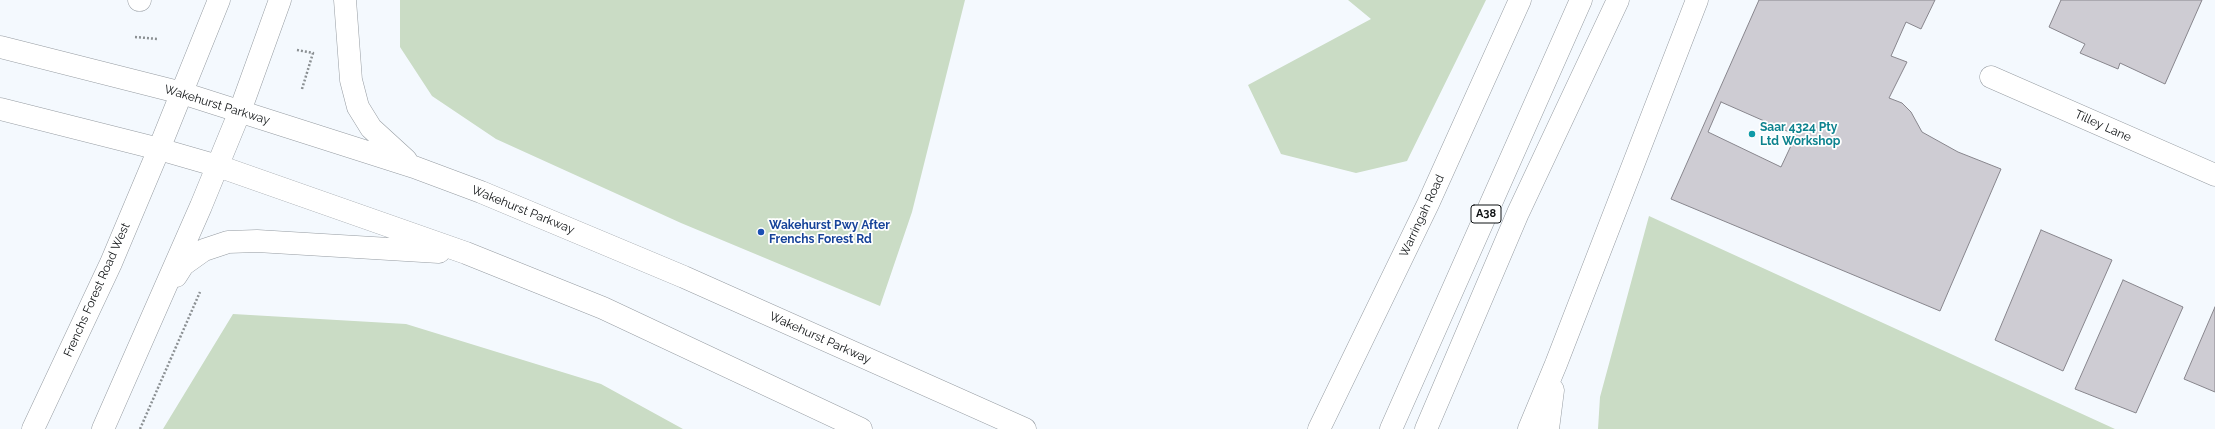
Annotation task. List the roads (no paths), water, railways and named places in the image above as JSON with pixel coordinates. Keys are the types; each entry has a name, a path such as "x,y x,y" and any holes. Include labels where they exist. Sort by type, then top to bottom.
{"main road":[{"name":"Frenchs Forest Road West","path":"33,429 111,263 219,0"},
{"path":"103,429 218,166 240,111 280,0"},
{"path":"345,0 351,80 358,107 376,133 414,167"},
{"name":"Warringah Road","path":"1319,429 1428,204 1520,0"},
{"name":"A38","path":"1391,429 1581,0"},
{"name":"A38","path":"1426,429 1518,213 1618,0"},
{"path":"1529,429 1556,364 1697,0"},
{"name":"Wakehurst Parkway","path":"0,47 182,93 414,167 481,192 670,271 1025,429"},
{"name":"Tilley Lane","path":"1992,77 2215,175"},
{"path":"0,109 159,149 218,166 466,253 603,308 861,429"},
{"path":"160,299 183,265 204,250 228,242 258,241 466,253"},
{"path":"1548,429 1556,364"}],"place":[{"name":"Saar 4324 Pty Ltd Workshop","path":"1752,134"},
{"name":"Wakehurst Pwy After Frenchs Forest Rd","path":"761,232"}]}
